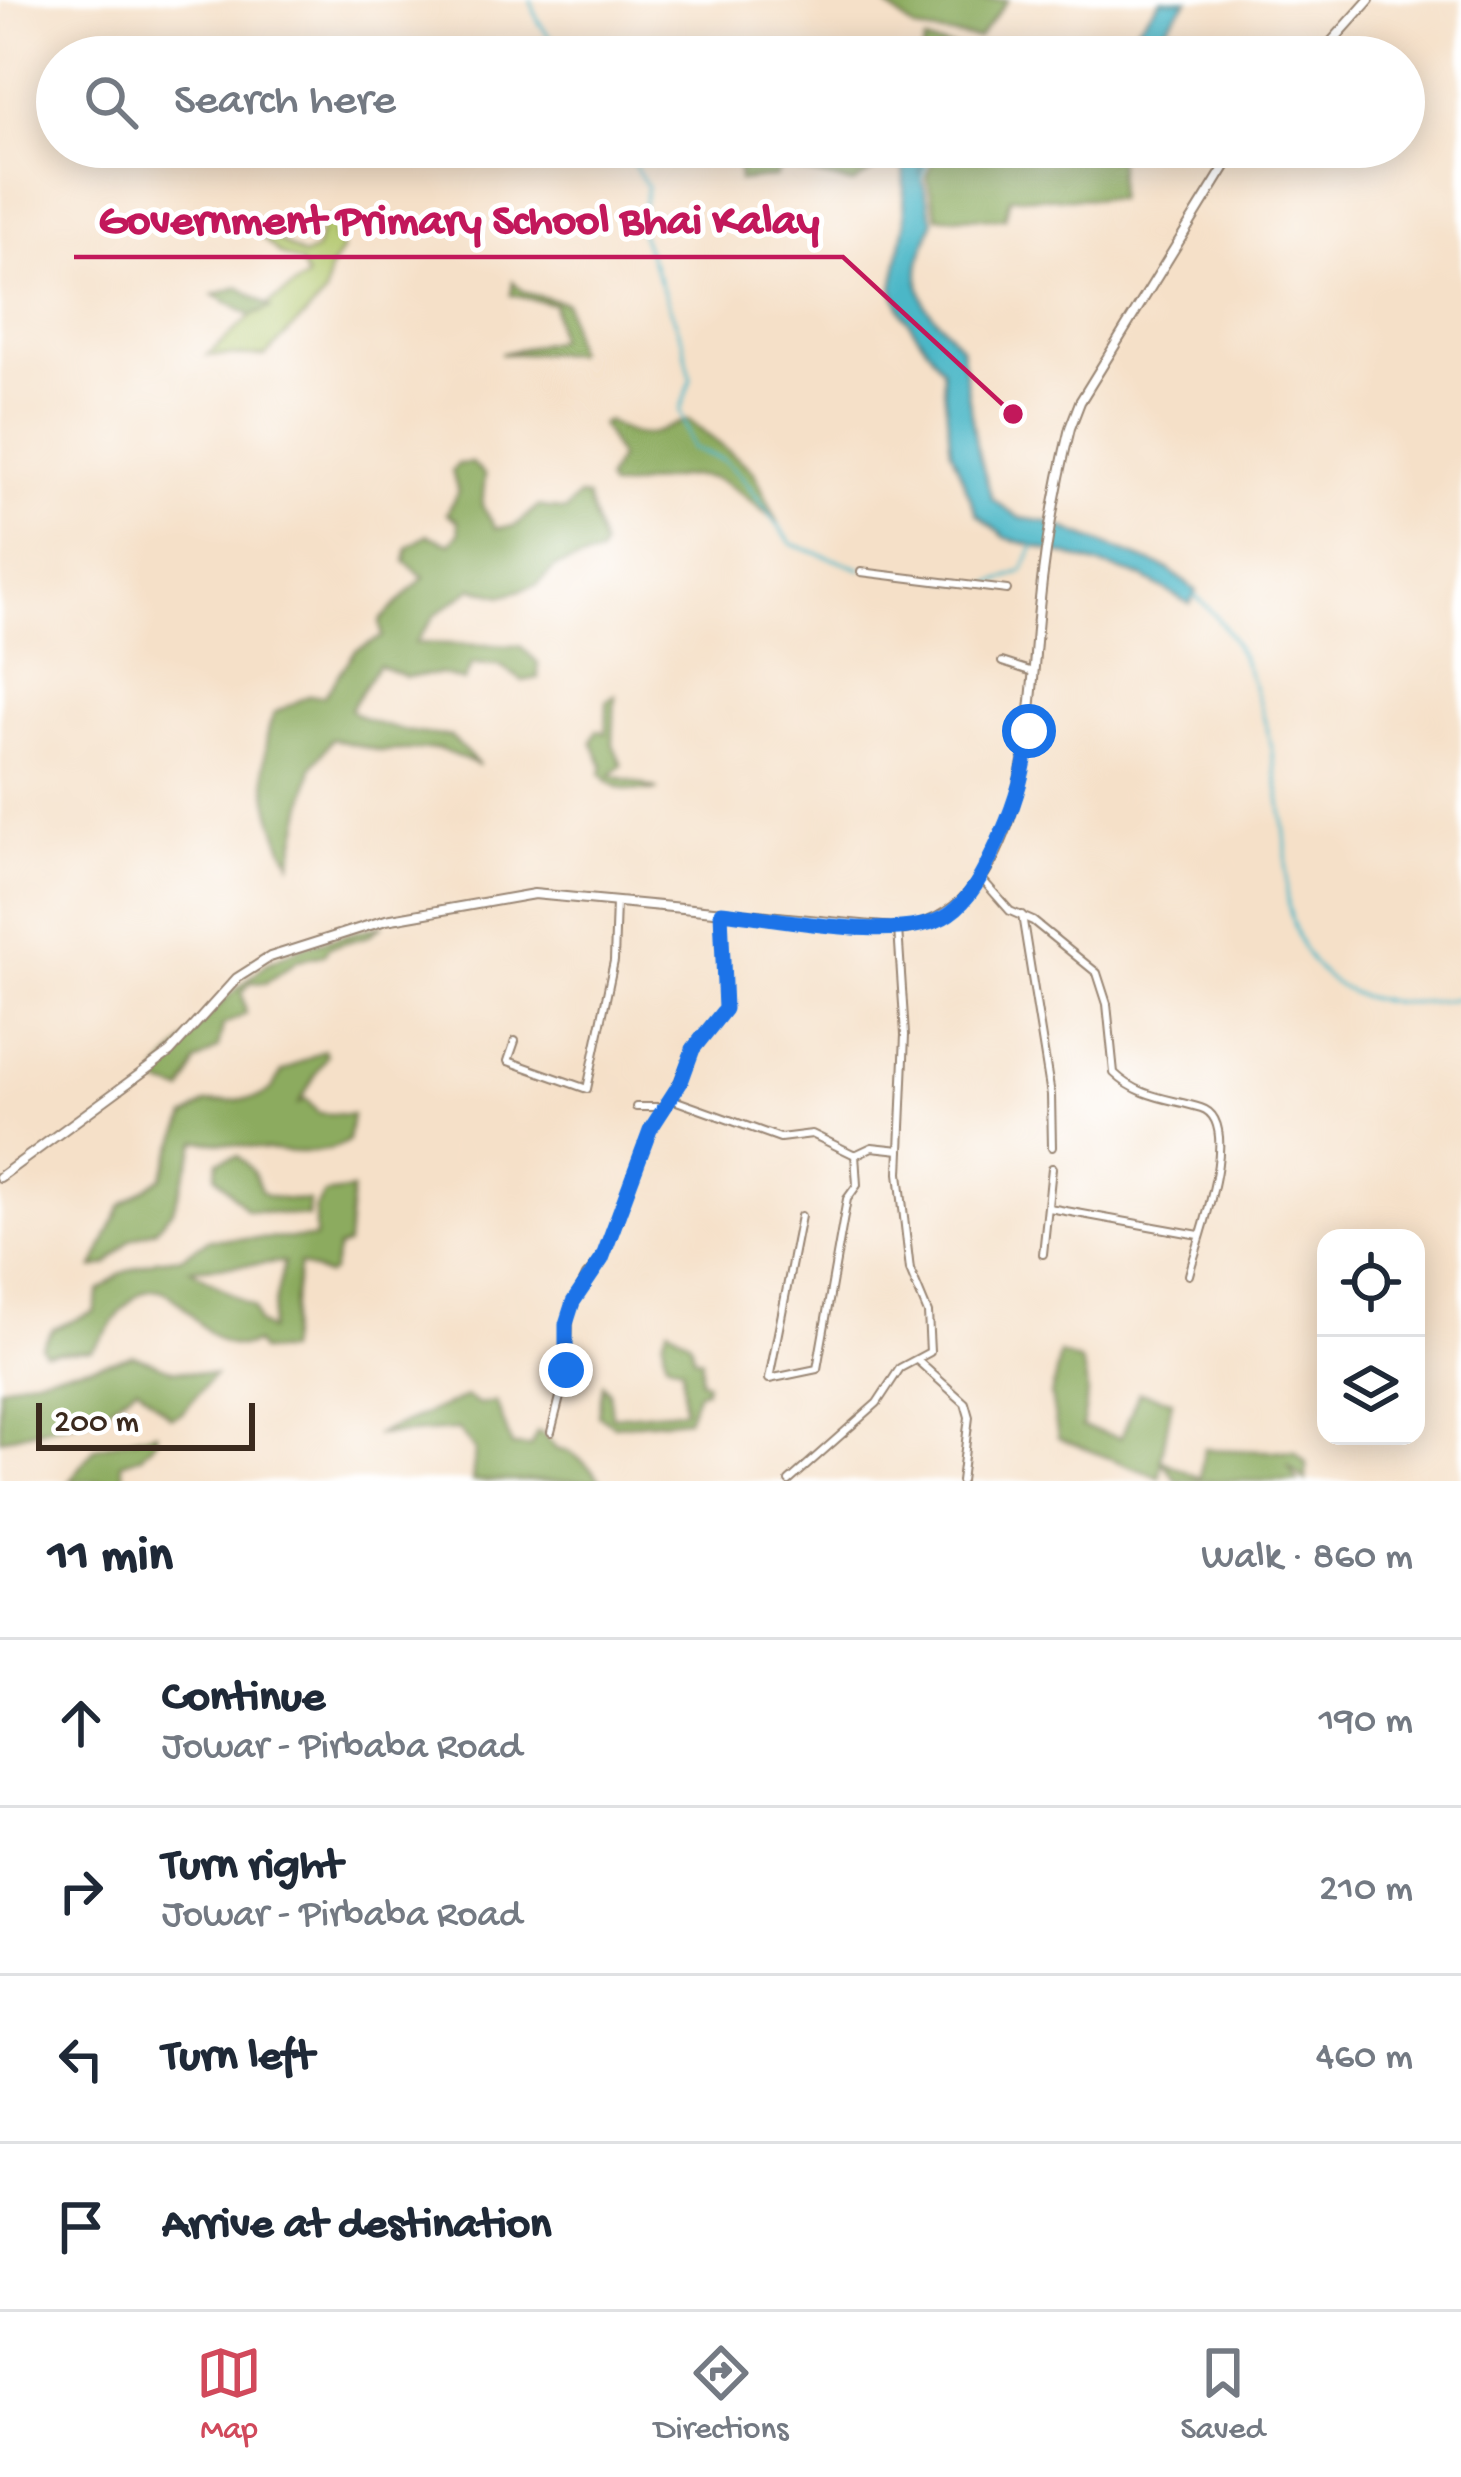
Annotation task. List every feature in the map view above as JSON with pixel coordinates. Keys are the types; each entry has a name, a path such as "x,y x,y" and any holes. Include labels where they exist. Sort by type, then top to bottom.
{"main road":[{"path":"1337,36 1369,0"},
{"path":"0,1177 170,1052 237,978 270,957 386,920 514,895 898,928 947,916 981,878 1022,779 1039,606 1063,457 1080,403 1224,168"}],"street":[{"path":"861,572 1007,590"},
{"path":"1002,662 1034,672"},
{"path":"981,878 1010,911 1022,915 1096,973 1106,1004 1114,1073 1143,1095 1207,1109 1222,1137 1190,1275"},
{"path":"515,1041 508,1061 586,1089 614,962 616,902"},
{"path":"551,1432 566,1370 569,1315 586,1276 602,1259 650,1130 693,1049 725,1009 721,912"},
{"path":"1022,915 1051,1095 1052,1147"},
{"path":"789,1481 877,1403 901,1368 930,1352 932,1332 910,1270 900,1150 905,1036 898,928"},
{"path":"636,1107 668,1103 780,1138 812,1135 855,1154 872,1147 900,1150"},
{"path":"801,1216 769,1378 818,1369 847,1198 857,1185 855,1154"},
{"path":"1043,1255 1052,1168"},
{"path":"1049,1208 1199,1235"},
{"path":"918,1361 964,1402 969,1417 962,1481"}],"green space":[{"path":"879,0 1008,0 980,36 916,30"},
{"path":"739,168 781,168 775,177 739,181"},
{"path":"786,168 877,168 853,184"},
{"path":"930,168 1118,168 1117,199 1010,197 1005,218 937,217 927,178"},
{"path":"242,219 268,222 268,234 303,256 316,250 324,219 339,219 334,237 342,249 329,271 325,296 265,356 208,355 251,316 307,278 301,264 280,254"},
{"path":"513,281 523,292 566,303 575,353 500,354 557,340 554,304 511,295"},
{"path":"239,287 271,308 251,316 214,295"},
{"path":"688,420 753,470 777,521 738,491 711,478 683,477 610,488 606,481 619,458 601,424 607,421 640,435"},
{"path":"472,463 485,475 482,506 496,528 515,526 538,506 565,511 579,496 587,497 602,547 599,555 557,566 537,585 502,596 473,588 436,614 415,643 520,646 538,663 538,678 523,681 499,665 472,664 464,681 440,674 406,677 378,665 350,709 383,725 450,736 479,765 439,749 380,751 332,739 312,767 291,863 276,829 267,790 265,750 274,713 308,696 324,696 356,650 382,637 380,621 424,577 405,562 408,547 428,535 450,544 459,533 458,521 447,513 458,492 452,471 458,464"},
{"path":"615,695 613,744 622,765 611,775 659,790 620,788 601,774 603,765 592,742 597,730 606,733 607,700"},
{"path":"383,925 368,936 329,947 324,955 298,960 266,983 251,982 242,993 246,1014 223,1025 218,1048 196,1063 183,1092 157,1084 159,1071 213,1010 266,964 305,946"},
{"path":"324,1050 327,1055 299,1103 306,1099 318,1113 352,1115 348,1141 314,1152 294,1152 197,1141 173,1209 156,1229 130,1240 107,1265 93,1268 121,1206 162,1177 186,1117 206,1103 257,1098 271,1090 282,1072"},
{"path":"238,1156 265,1194 309,1201 308,1217 247,1210 215,1175 218,1161"},
{"path":"352,1190 347,1245 338,1248 332,1272 326,1275 299,1264 286,1351 260,1351 255,1343 236,1346 219,1340 178,1301 165,1292 150,1290 128,1304 91,1350 45,1352 41,1346 53,1329 94,1312 99,1291 120,1274 156,1260 181,1257 210,1239 315,1238 315,1209 324,1194","holes":["284,1262 269,1330 258,1323 254,1308 190,1269"]},
{"path":"668,1327 690,1341 694,1357 702,1359 700,1380 706,1382 705,1390 698,1392 687,1419 614,1425 598,1415 603,1384 609,1391 612,1416 684,1410 682,1367 666,1361 663,1339"},
{"path":"1060,1354 1081,1362 1084,1370 1087,1394 1082,1427 1121,1438 1139,1392 1172,1400 1161,1460 1200,1478 1204,1449 1295,1452 1306,1463 1306,1481 1287,1464 1298,1481 1177,1481 1162,1461 1160,1478 1058,1438 1051,1395"},
{"path":"133,1355 173,1370 214,1375 181,1414 171,1417 137,1386 98,1415 0,1439 0,1387"},
{"path":"466,1397 479,1405 496,1402 512,1446 530,1447 537,1432 542,1433 557,1450 575,1456 601,1481 472,1481 475,1450 458,1430 375,1435"},
{"path":"156,1432 156,1440 140,1457 121,1463 125,1481 70,1481 95,1448"}],"water":[{"path":"1161,0 1188,0 1158,36 1129,36"},
{"path":"903,168 922,168 933,222 919,262 919,284 925,305 961,347 976,445 992,499 1020,518 1047,522 1168,569 1196,591 1190,604 1142,577 1006,538 977,514 951,450 942,368 903,314 893,288 905,224"}],"waterway":[{"path":"531,0 549,36"},
{"path":"636,168 647,186 639,229 683,341 691,379 680,411 692,448 723,460 742,477 792,544 861,569"},
{"path":"922,179 925,168"},
{"path":"988,585 1023,571 1035,544"},
{"path":"941,579 967,582"},
{"path":"1195,596 1234,643 1260,706 1281,805 1289,908 1313,963 1331,981 1376,1000 1461,998"}],"place":[{"name":"Government Primary School Bhai Kalay","path":"1013,414"}],"route":[{"path":"566,1370 566,1324 573,1302 586,1276 602,1259 650,1130 681,1082 693,1049 725,1009 721,912 904,929 947,916 981,878 999,840 1022,779 1029,731"}]}
